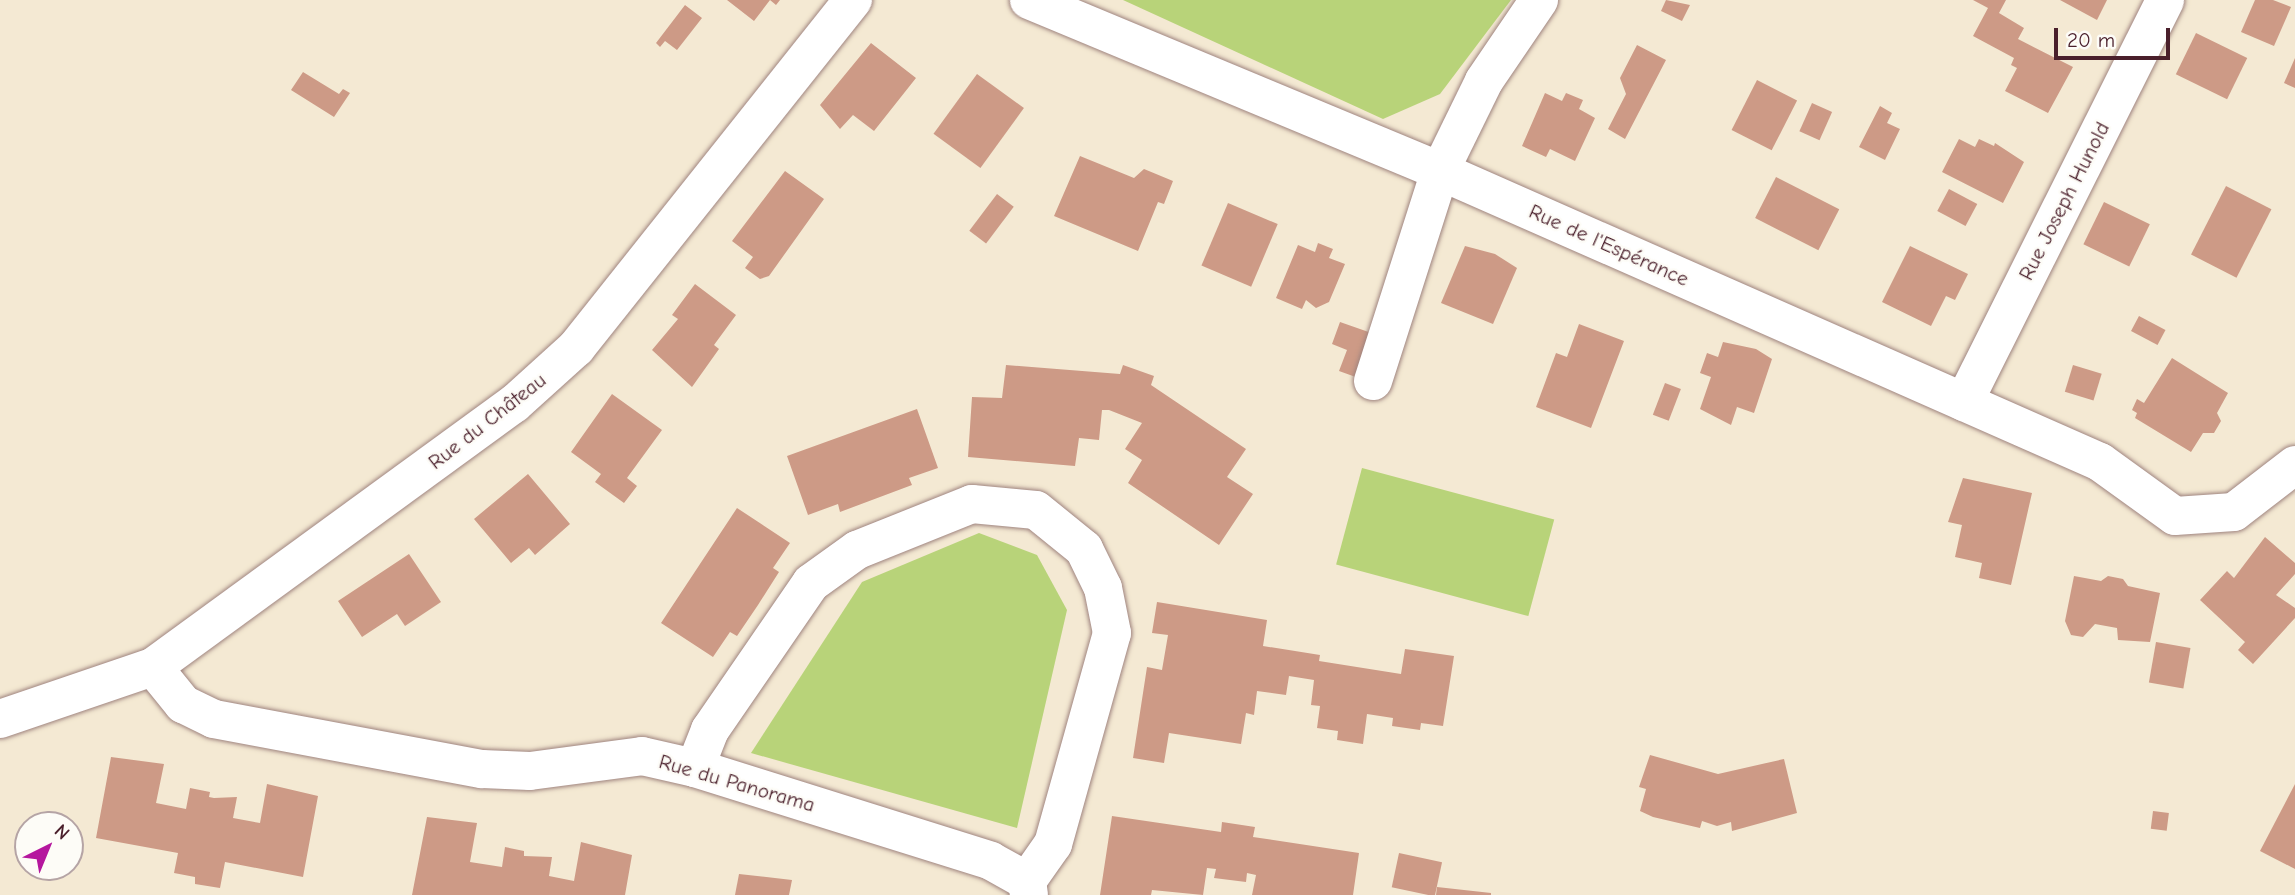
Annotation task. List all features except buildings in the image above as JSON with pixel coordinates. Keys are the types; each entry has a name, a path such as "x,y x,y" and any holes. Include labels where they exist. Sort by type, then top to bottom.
{"street":[{"name":"Rue du Château","path":"5,722 153,667 514,404 576,348 853,0"},
{"name":"Rue de l'Espérance","path":"1029,0 1440,171 2100,463 2175,516 2234,512 2295,465"},
{"path":"1373,381 1440,171 1484,81 1539,0"},
{"name":"Rue Joseph Hunold","path":"1964,402 2165,0"},
{"path":"695,768 710,730 811,583 857,550 972,504 1036,510 1084,548 1103,588 1112,633 1053,844 1028,888"},
{"name":"Rue du Panorama","path":"153,667 183,704 214,719 482,769 530,771 642,756 695,768 991,861 1028,888"}],"green space":[{"path":"1123,0 1511,0 1440,94 1383,119"},
{"path":"1362,468 1554,520 1528,616 1336,565"},
{"path":"979,533 1037,555 1067,610 1017,828 751,753 862,582"}]}
